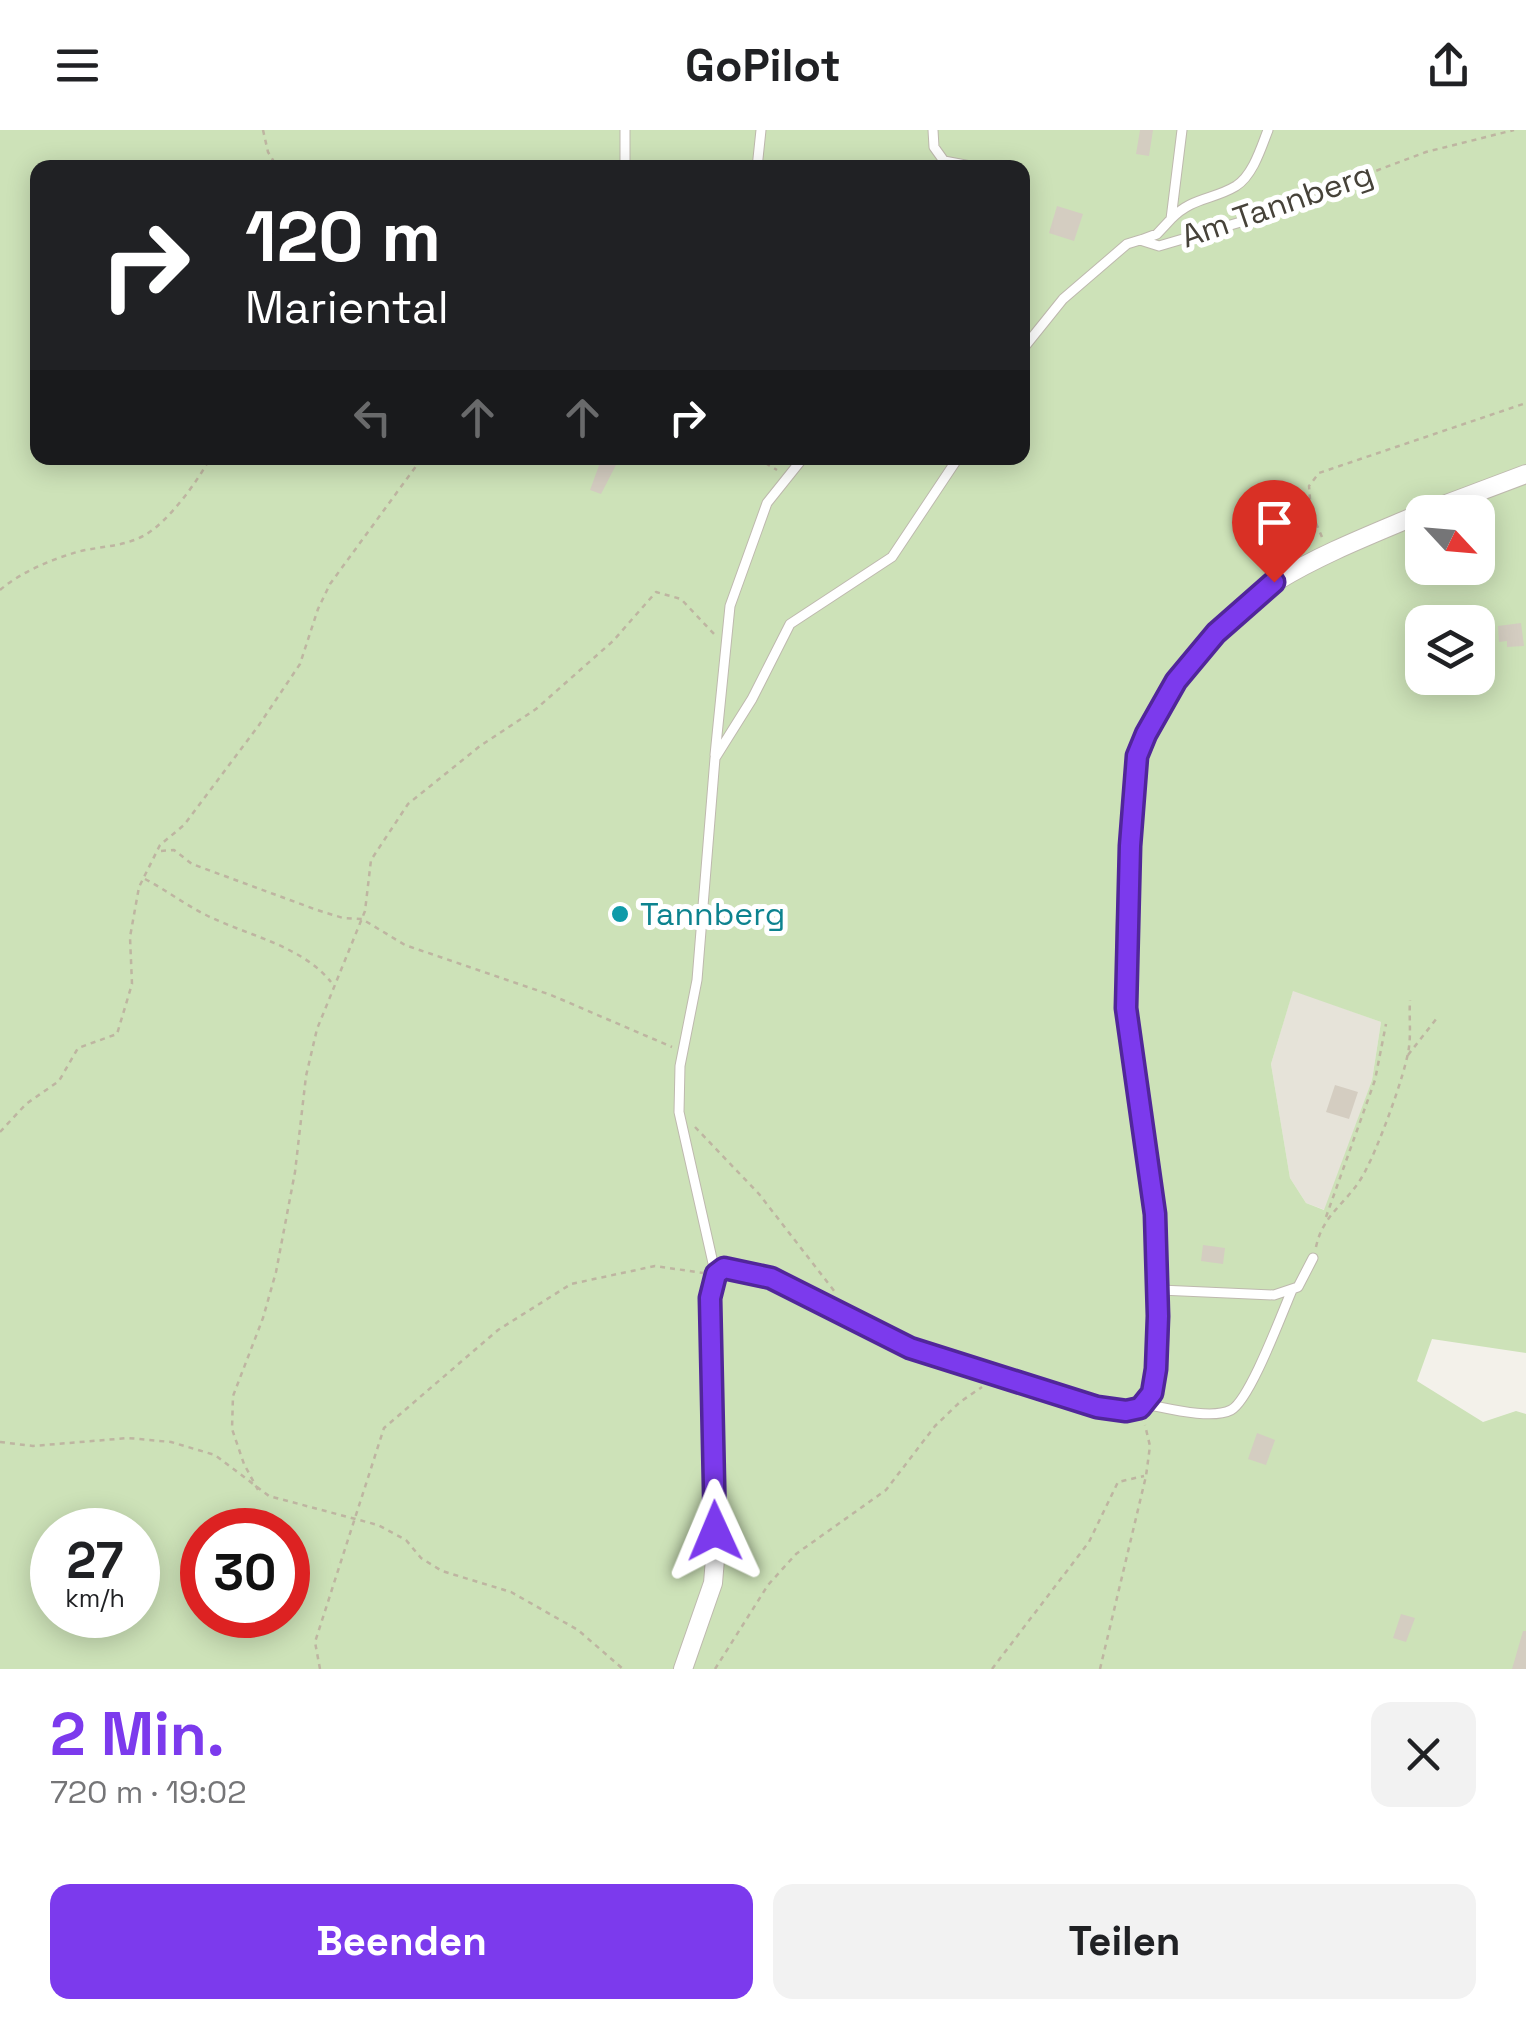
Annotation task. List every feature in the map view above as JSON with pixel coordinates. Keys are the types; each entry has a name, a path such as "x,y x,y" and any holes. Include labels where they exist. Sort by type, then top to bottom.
{"street":[{"path":"1471,495 1526,474"},
{"path":"683,1669 707,1602 715,1559 710,1298 716,1274 724,1268 771,1278 910,1348 1097,1407 1126,1411 1143,1406 1152,1393 1156,1369 1155,1214 1126,1008 1132,800 1137,756 1176,681 1216,633 1274,582 1329,552 1405,521"}],"lane":[{"path":"625,130 625,160"},
{"path":"758,160 761,130"},
{"path":"933,130 934,147 943,160"},
{"path":"1171,219 1182,130"},
{"path":"1140,240 1158,234 1182,208 1238,185 1254,164 1268,130"},
{"name":"Am Tannberg","path":"1030,340 1063,299 1126,244 1140,240 1159,246 1251,219"},
{"path":"716,1274 680,1106 682,1051 697,980 730,606 766,503 798,465"},
{"path":"715,758 752,699 790,624 892,557 953,465"},
{"path":"1143,1406 1181,1411 1232,1410 1252,1382 1292,1290 1306,1277 1314,1258"},
{"path":"1157,1290 1274,1294 1292,1290"}],"path":[{"path":"263,130 273,160"},
{"name":"Am Tannberg","path":"1251,219 1426,152 1514,130"},
{"path":"1329,552 1311,512 1309,486 1319,472 1526,402"},
{"path":"0,590 34,568 148,534 197,481 206,465"},
{"path":"0,1132 26,1104 59,1081 78,1048 116,1034 132,984 130,936 143,878 158,851 184,824 300,664 330,584 417,465"},
{"path":"768,465 789,478"},
{"path":"258,1490 232,1429 232,1396 263,1318 276,1272 295,1172 306,1076 333,984 362,919 372,860 408,804 480,746 536,709 613,641 656,592 681,599 726,645"},
{"path":"158,851 174,850 192,864 278,898 343,918 362,919 405,945 551,995 682,1051"},
{"path":"143,878 208,916 266,938 316,964 333,984"},
{"path":"1407,1056 1410,1000"},
{"path":"1326,1218 1362,1177 1407,1056 1436,1018"},
{"path":"1314,1258 1375,1080 1386,1024"},
{"path":"680,1106 704,1139 777,1216 841,1299 851,1320"},
{"path":"320,1669 314,1642 384,1428 498,1330 571,1284 655,1266 716,1274"},
{"path":"715,1669 768,1585 796,1554 886,1490 935,1426 960,1402 1000,1375"},
{"path":"1100,1669 1146,1476 1150,1446 1143,1406"},
{"path":"0,1442 33,1446 108,1438 172,1442 215,1455 258,1490 378,1525 406,1540 421,1558 442,1571 511,1592 578,1630 623,1669"},
{"path":"992,1669 1090,1542 1118,1482 1146,1476"}],"shaded area":[{"path":"1293,990 1381,1022 1372,1080 1325,1210 1306,1203 1290,1178 1271,1064"}],"green space":[{"path":"0,130 1526,130 1526,1353 1432,1339 1417,1381 1483,1422 1516,1411 1526,1414 1526,1669 0,1669","holes":["1293,991 1381,1022 1372,1080 1324,1210 1306,1203 1290,1178 1271,1064"]}],"building":[{"path":"1140,130 1153,130 1149,156 1136,154"},
{"path":"1057,206 1083,214 1074,241 1049,233"},
{"path":"599,465 616,465 601,494 590,490"},
{"path":"1521,623 1524,646 1507,647 1507,641 1499,642 1498,626"},
{"path":"1335,1085 1358,1092 1349,1119 1326,1112"},
{"path":"1203,1245 1225,1248 1223,1264 1201,1261"},
{"path":"1257,1433 1275,1440 1266,1465 1248,1459"},
{"path":"1401,1614 1415,1618 1406,1642 1393,1638"},
{"path":"1523,1631 1526,1669 1512,1669"}],"place":[{"name":"Tannberg","path":"620,914"}],"route":[{"path":"715,1531 710,1298 716,1274 724,1268 771,1278 910,1348 1097,1407 1126,1411 1140,1408 1149,1399 1156,1369 1158,1316 1155,1214 1126,1008 1137,756 1176,681 1216,633 1274,582"}]}
